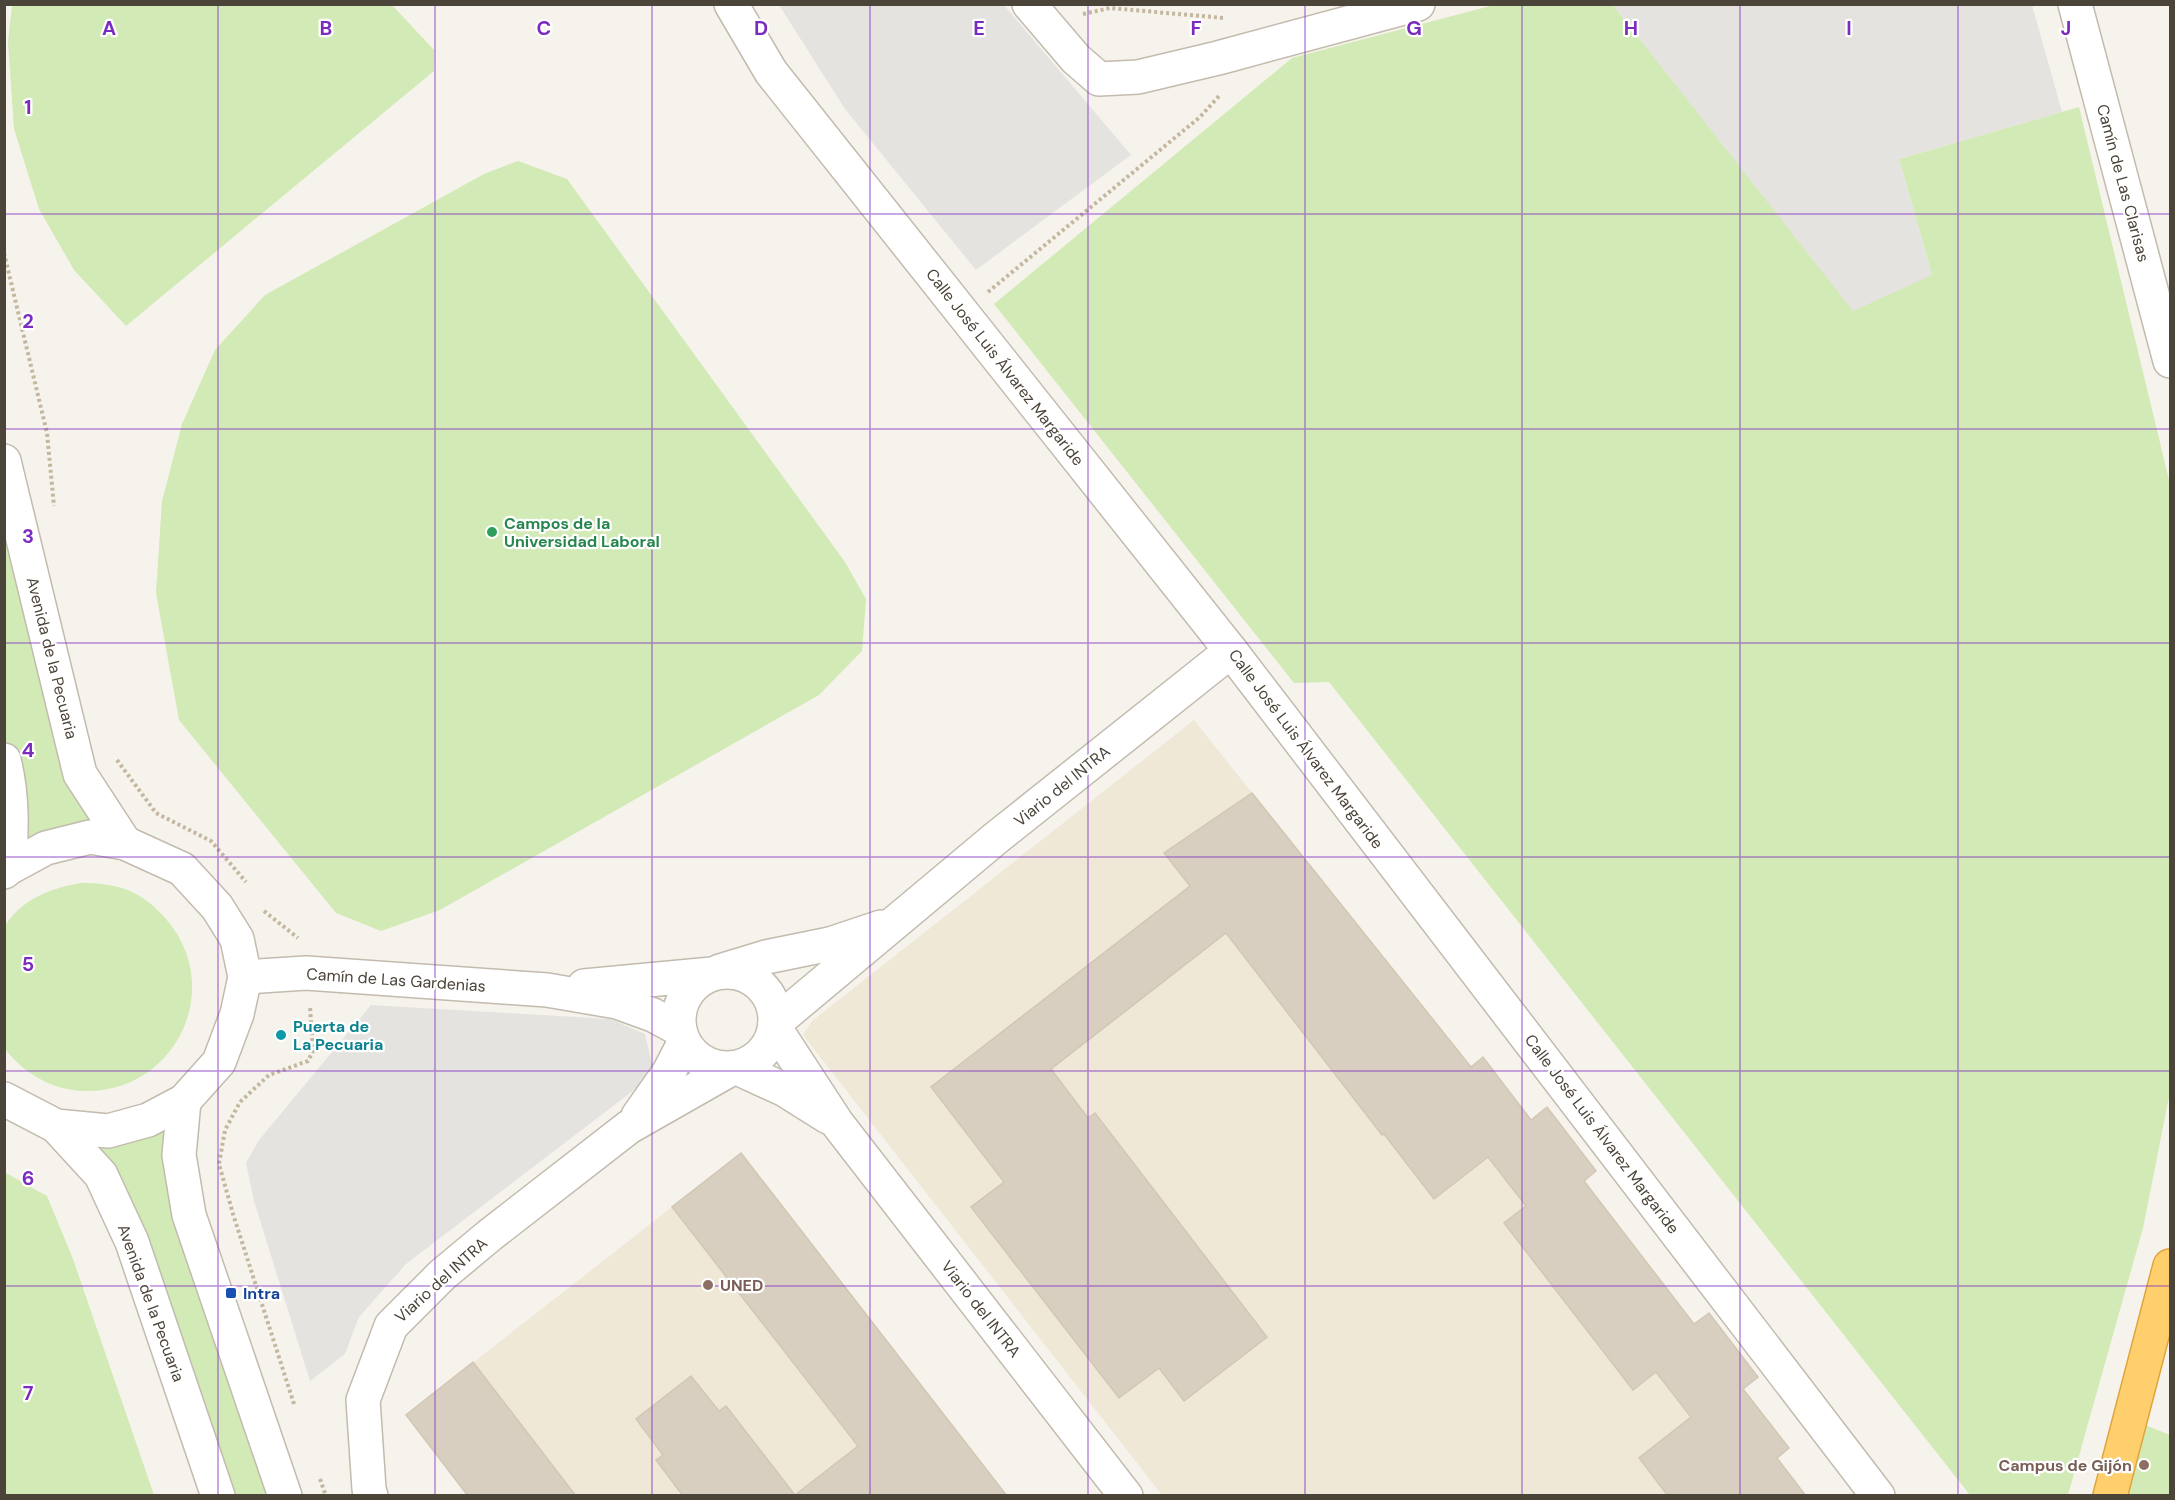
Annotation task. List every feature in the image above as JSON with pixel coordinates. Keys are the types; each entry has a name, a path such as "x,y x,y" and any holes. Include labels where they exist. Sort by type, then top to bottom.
{"highway":[{"path":"2110,1496 2170,1266"}],"street":[{"name":"Calle José Luis Álvarez Margaride","path":"731,4 771,72 1231,651 1878,1496"},
{"path":"1029,4 1076,59 1099,79 1138,77 1418,4"},
{"name":"Camín de Las Clarisas","path":"2075,4 2170,360"},
{"name":"Avenida de la Pecuaria","path":"4,461 80,774 125,843"},
{"name":"Viario del INTRA","path":"1114,1492 837,1123 775,1026 996,838 1231,651"},
{"path":"4,760 8,771 12,826 7,870"},
{"path":"4,1099 56,1126 108,1131 148,1120 184,1101 219,1062 237,1014 245,977 237,939 217,907 182,869 125,843 90,837 46,848 7,870"},
{"path":"837,1123 785,1090 734,1068 717,1068 703,1063 692,1054 682,1036 678,1015 689,989 700,980 715,973 766,957 830,944 894,923"},
{"path":"629,1127 734,1068 750,1063 762,1054 770,1042 775,1026 774,1009 769,995 747,976 733,972 715,973"},
{"name":"Camín de Las Gardenias","path":"245,977 306,973 546,990 617,1002 653,1015 682,1036"},
{"name":"Camín de Las Gardenias","path":"546,990 715,973"},
{"path":"629,1127 669,1072 682,1036"},
{"path":"184,1101 180,1155 189,1215 285,1496"},
{"name":"Avenida de la Pecuaria","path":"56,1126 101,1175 132,1242 218,1496"},
{"name":"Viario del INTRA","path":"371,1496 363,1400 391,1326 442,1275 629,1127"}],"path":[{"path":"1055,36 1074,15 1110,8 1228,19"},
{"path":"962,314 1200,117 1222,93"}],"shaded area":[{"path":"779,5 1004,5 1131,155 976,270 845,109"},
{"path":"1613,5 2032,5 2062,112 1899,159 1932,275 1853,311"},
{"path":"1194,720 1470,1067 1483,1057 1531,1120 1547,1107 1596,1171 1584,1182 1694,1324 1709,1313 1758,1377 1743,1389 1789,1448 1777,1458 1806,1495 1162,1495 803,1035 812,1021"},
{"path":"371,1005 610,1019 645,1034 652,1065 638,1087 406,1264 359,1317 345,1354 310,1381 254,1201 246,1163 259,1140"},
{"name":"UNED","path":"741,1153 1007,1495 468,1495 406,1415"}],"green space":[{"path":"12,5 392,5 434,50 434,71 126,326 74,270 39,209 14,129 8,42"},
{"path":"1494,5 1613,5 1833,284 1932,275 1899,159 2079,107 2170,484 2170,1092 2143,1228 2068,1495 1970,1495 1329,682 1294,683 994,304 1292,58"},
{"name":"Campos de la Universidad Laboral","path":"518,161 567,179 845,562 866,599 862,651 819,695 440,910 381,931 336,913 179,720 156,593 162,501 182,424 215,350 265,295 484,174"},
{"path":"4,461 66,716 125,843 9,868 4,760"},
{"path":"81,883 122,888 152,905 166,919 184,947 192,976 190,1005 181,1033 165,1057 143,1076 115,1088 82,1091 59,1087 39,1078 12,1058 5,1049 5,926 20,909 38,896"},
{"path":"184,1101 179,1155 285,1495 218,1495 134,1248 56,1126"},
{"path":"4,1172 47,1196 73,1259 154,1495 5,1495"},
{"name":"Campus de Gijón","path":"2130,1419 2170,1435 2170,1495 2109,1496"}],"building":[{"path":"1252,793 1471,1067 1483,1057 1531,1120 1547,1107 1596,1171 1584,1181 1694,1324 1709,1313 1758,1377 1743,1389 1789,1448 1777,1458 1806,1496 1668,1496 1639,1458 1691,1417 1656,1372 1633,1390 1504,1223 1526,1206 1488,1157 1434,1199 1226,933 1051,1069 1088,1118 1095,1113 1267,1337 1184,1401 1159,1368 1119,1398 971,1207 1004,1182 931,1087 1190,886 1164,853"},
{"path":"741,1153 1007,1496 683,1496 656,1460 663,1455 636,1419 691,1376 719,1411 726,1406 795,1495 858,1446 672,1207"},
{"path":"473,1362 576,1496 468,1496 406,1415"}],"place":[{"name":"Campos de la Universidad Laboral","path":"492,532"},
{"name":"Puerta de La Pecuaria","path":"281,1035"},
{"name":"UNED","path":"708,1285"},
{"name":"Intra","path":"231,1293"},
{"name":"Campus de Gijón","path":"2144,1465"}]}
